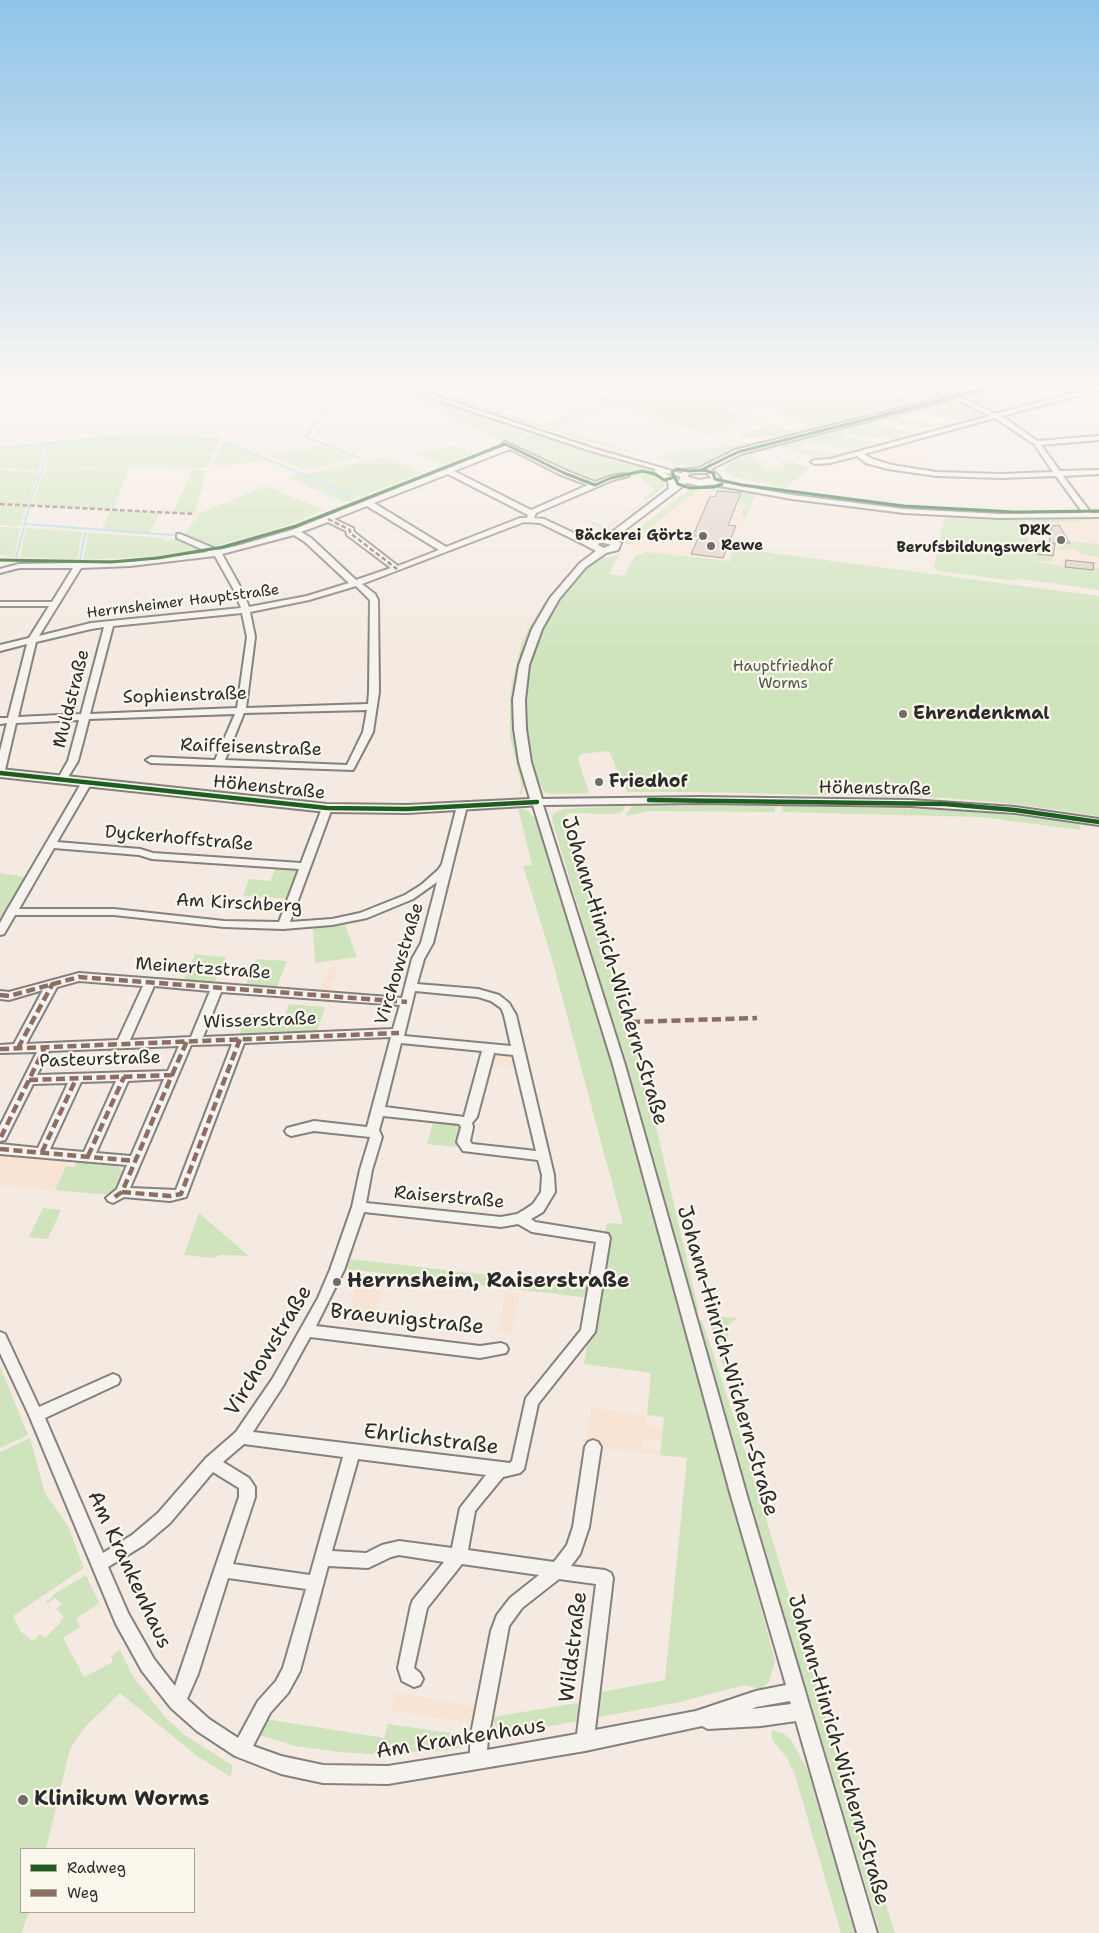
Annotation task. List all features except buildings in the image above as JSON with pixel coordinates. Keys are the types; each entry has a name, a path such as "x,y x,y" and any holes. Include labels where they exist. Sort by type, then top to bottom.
{"main road":[{"path":"537,802 525,762 520,735 519,700 522,673 530,646 544,616 559,592 583,566 598,545 696,473"},
{"path":"705,473 712,478"},
{"path":"712,478 713,473"},
{"path":"598,545 616,548 616,543 687,479 712,478"},
{"name":"Höhenstraße","path":"0,772 327,808 397,809 537,802"}],"street":[{"path":"0,571 19,566 130,564 217,553 295,532 440,473"},
{"path":"454,473 541,521 598,545"},
{"path":"565,473 595,485"},
{"path":"661,473 667,476 673,483 672,489"},
{"path":"670,473 687,479"},
{"path":"678,473 687,479"},
{"path":"943,473 992,476 1075,473"},
{"path":"1059,474 1087,514"},
{"name":"Herrnsheimer Hauptstraße","path":"0,648 78,629 109,624 246,610 298,601 397,569 520,521 531,516 541,508 611,478 625,476"},
{"path":"712,478 742,485 828,498 904,506 1099,516"},
{"path":"368,503 445,550"},
{"path":"1087,514 1099,511"},
{"path":"328,519 350,530 350,533 382,560 397,569"},
{"path":"295,532 308,540 372,596 374,600 372,707"},
{"path":"180,536 217,553 230,572 246,610 252,637 241,710 220,762"},
{"path":"0,772 32,640 79,566"},
{"path":"0,604 55,604"},
{"name":"Muldstraße","path":"62,780 74,761 109,624"},
{"name":"Sophienstraße","path":"0,721 241,710 372,707"},
{"name":"Raiffeisenstraße","path":"151,760 350,768 368,732 372,707"},
{"path":"0,932 87,782"},
{"name":"Höhenstraße","path":"537,802 700,800 919,803 1015,810 1099,822"},
{"name":"Johann-Hinrich-Wichern-Straße","path":"537,802 619,1065 688,1316 867,1933"},
{"name":"Am Kirschberg","path":"12,912 114,912 224,924 283,926 347,920 378,911 420,891 437,877 447,864 462,806"},
{"path":"283,926 327,808"},
{"name":"Dyckerhoffstraße","path":"50,846 140,852 152,856 305,866"},
{"name":"Virchowstraße","path":"99,1564 138,1540 164,1518 211,1464 241,1437 278,1382 308,1331 337,1270 359,1207 366,1170 376,1137 375,1133 372,1132 418,958 427,943 447,864"},
{"name":"Meinertzstraße","path":"0,995 9,996 53,983 79,978 406,1002"},
{"path":"18,1048 53,983"},
{"path":"122,1044 150,983"},
{"name":"Raiserstraße","path":"359,1207 501,1222 520,1219 538,1208 548,1192 548,1175 508,1010 495,998 478,993 411,987"},
{"name":"Pasteurstraße","path":"217,988 191,1041 172,1074 135,1161 117,1195 170,1196 181,1194 240,1039"},
{"path":"398,1036 519,1051"},
{"name":"Wisserstraße","path":"0,1049 240,1039 398,1036"},
{"name":"Pasteurstraße","path":"0,1137 45,1047"},
{"path":"466,1122 471,1117 489,1048"},
{"name":"Pasteurstraße","path":"29,1080 172,1074"},
{"path":"88,1156 124,1077"},
{"path":"42,1152 76,1079"},
{"path":"378,1111 466,1122"},
{"path":"466,1122 467,1128 463,1142 468,1148 543,1156"},
{"path":"291,1130 314,1126 372,1132"},
{"path":"0,1149 135,1161"},
{"name":"Ehrlichstraße","path":"241,1437 500,1470 511,1470 519,1464 531,1402 588,1332 603,1238 532,1227 520,1219"},
{"name":"Braeunigstraße","path":"308,1331 480,1352 501,1349"},
{"name":"Am Krankenhaus","path":"0,1338 36,1415 122,1618 148,1665 177,1702 203,1725 241,1750 280,1765 303,1770 353,1776 388,1775 585,1742 696,1720 756,1699 797,1691"},
{"path":"36,1415 113,1380"},
{"name":"Wildstraße","path":"478,1761 480,1731 496,1645 503,1621 516,1604 557,1571 568,1559 578,1538 593,1447"},
{"path":"241,1750 264,1707 286,1681 352,1451"},
{"path":"177,1702 189,1674 248,1492 247,1487 240,1479 211,1464"},
{"path":"414,1679 408,1675 406,1668 419,1605 459,1556 468,1508 500,1470"},
{"name":"Wildstraße","path":"322,1558 368,1561 388,1550 399,1548 605,1578 585,1742"},
{"path":"224,1570 315,1583"},
{"name":"Am Krankenhaus","path":"696,1720 761,1718 803,1710"}],"shaded area":[{"path":"717,487 755,495 729,561 637,551 624,542 690,489"},
{"name":"DRK Berufsbildungswerk","path":"1099,519 1099,590 1015,578 1026,520"},
{"path":"339,966 330,993 320,992 329,967"},
{"path":"492,1050 509,1052 514,1056 516,1068 488,1065"},
{"path":"0,1152 69,1158 55,1190 0,1185"},
{"path":"360,1274 386,1278 371,1326 345,1323"},
{"path":"506,1291 520,1293 511,1334 497,1333"},
{"path":"591,1408 647,1415 646,1425 663,1427 661,1440 644,1438 643,1448 660,1450 660,1455 585,1446"},
{"path":"395,1693 477,1707 473,1723 391,1710"}],"green space":[{"path":"0,473 39,473 27,505 0,503"},
{"path":"44,473 128,473 113,509 32,505"},
{"path":"191,473 205,473 196,510 191,513 173,512"},
{"path":"310,473 421,473 360,497 306,474"},
{"path":"568,473 632,473 614,475 596,483 579,479"},
{"path":"645,473 658,476 663,480 665,486 597,537 584,537 553,524 569,530 573,528 588,534 601,528 583,522 588,520 607,527 646,500 643,499 654,489 650,487 652,486 642,482 644,480 631,475"},
{"path":"728,473 804,473 786,488 734,477"},
{"path":"298,474 356,498 345,502 287,478"},
{"path":"266,486 324,510 286,526 212,547 183,535 200,513"},
{"path":"720,487 756,494 745,520 741,514 745,504 738,502 741,493 713,491 712,489"},
{"path":"690,489 702,490 698,490 700,492 696,492 689,497 692,498 688,498 680,504 683,505 679,505 631,542 634,543 632,545 624,543 647,522"},
{"path":"0,505 26,506 21,526 0,525"},
{"path":"110,511 160,513 149,533 102,529"},
{"path":"945,517 1083,520 1081,522 1044,522 1034,524 1027,520 1026,523 1031,525 1027,544 1038,545 1036,554 1053,558 1049,562 1019,559 1087,570 1093,570 1093,567 1099,568 1099,590 1016,578 1015,581 939,571 934,568"},
{"path":"0,527 20,528 14,557 0,555"},
{"path":"26,528 82,532 77,560 20,557"},
{"path":"88,533 165,538 164,541 176,539 201,549 160,556 83,560"},
{"path":"1069,541 1099,544 1099,557 1080,554 1076,549 1060,550 1059,542 1069,543"},
{"name":"Hauptfriedhof Worms","path":"734,548 1099,596 1099,816 1015,804 947,798 627,792 609,751 581,754 578,760 589,793 553,794 544,792 536,777 526,723 524,707 527,670 534,646 564,590 598,557 607,558 622,555 618,556 609,574 624,576 635,556 646,552 729,561"},
{"path":"568,575 534,626 519,666 513,723 516,750 524,786 521,795 519,794 522,787 510,736 512,682 522,642 529,628 547,599"},
{"path":"633,805 775,806 775,812 650,811 625,816"},
{"path":"625,806 623,811 616,814 569,813 563,818 562,826 582,872 631,1031 653,1114 699,1312 692,1305 630,1080 552,820 553,814 564,809"},
{"path":"782,806 969,810 1080,824 1080,830 981,817 782,812"},
{"path":"518,808 527,810 535,818 577,942 682,1317 775,1661 769,1682 761,1689 744,1685 680,1702 508,1734 500,1732 495,1726 492,1717 584,1702 596,1693 665,1680 687,1458 660,1455 664,1417 647,1415 651,1373 584,1364 603,1238 607,1223 623,1224 550,952 523,866 532,865"},
{"path":"276,868 297,869 300,872 290,899 243,896 249,879 270,881"},
{"path":"0,873 26,877 0,922"},
{"path":"345,925 357,957 315,963 313,928"},
{"path":"195,954 226,957 214,984 183,982"},
{"path":"256,959 287,961 276,989 245,987"},
{"path":"289,1004 325,1007 316,1034 238,1037 247,1014 285,1016"},
{"path":"434,1120 458,1122 462,1127 457,1147 427,1144"},
{"path":"78,1159 115,1162 124,1174 117,1191 111,1195 55,1190 66,1166 74,1167"},
{"path":"43,1208 61,1210 48,1239 29,1237"},
{"path":"199,1213 249,1256 220,1255 212,1258 184,1255"},
{"path":"350,1259 592,1287 590,1298 346,1269"},
{"path":"720,1317 737,1318 729,1324 724,1368 711,1327 713,1321"},
{"path":"702,1320 753,1475 813,1675 895,1933 880,1933 733,1447 697,1322"},
{"path":"0,1366 28,1435 0,1448"},
{"path":"30,1438 45,1493 68,1526 84,1568 13,1616 21,1632 33,1641 40,1634 45,1638 64,1617 56,1609 62,1604 55,1598 47,1604 46,1602 57,1592 86,1575 99,1603 76,1619 80,1627 63,1638 84,1677 113,1662 111,1656 120,1650 132,1675 164,1716 186,1736 232,1765 231,1777 197,1756 120,1693 86,1726 70,1749 46,1848 20,1848 20,1913 29,1913 21,1933 0,1933 0,1452"},
{"path":"266,1719 384,1738 388,1724 471,1736 468,1744 449,1750 371,1754 339,1752 295,1746 259,1735"},
{"path":"773,1730 784,1734 791,1740 808,1771 855,1933 841,1933 795,1775 787,1758 773,1741 771,1734"}],"waterway":[{"path":"29,505 41,473"},
{"path":"300,473 354,496"},
{"path":"24,526 29,507"},
{"path":"25,524 173,535"},
{"path":"16,557 24,528"},
{"path":"80,560 85,533"}],"marked path":[{"path":"0,504 195,514"},
{"path":"328,519 350,530 350,533 397,569"},
{"path":"0,995 9,996 79,977 407,1002"},
{"path":"18,1048 53,983"},
{"path":"631,1022 757,1018"},
{"path":"0,1049 399,1033"},
{"path":"122,1192 170,1196 181,1194 240,1039"},
{"path":"172,1075 187,1041"},
{"path":"1,1137 45,1047"},
{"path":"29,1080 172,1075 122,1192 113,1198"},
{"path":"88,1156 124,1077"},
{"path":"42,1152 76,1079"},
{"path":"0,1149 135,1161"}],"cycle path":[{"path":"0,560 111,562 158,558 223,547 296,526 431,473"},
{"path":"565,473 595,485 611,478 632,473"},
{"path":"652,473 664,480 675,477"},
{"path":"673,473 678,484 690,488 714,487 722,484"},
{"path":"713,473 715,479 742,485 904,506 1015,512 1099,511"},
{"path":"0,773 327,808 407,809 537,802"},
{"path":"649,800 945,804 1015,810 1099,822"}],"place":[{"name":"Bäckerei Görtz","path":"703,536"},
{"name":"DRK Berufsbildungswerk","path":"1061,540"},
{"name":"Rewe","path":"711,546"},
{"name":"Ehrendenkmal","path":"903,714"},
{"name":"Friedhof","path":"599,782"},
{"name":"Herrnsheim, Raiserstraße","path":"337,1282"},
{"name":"Klinikum Worms","path":"23,1800"}]}
